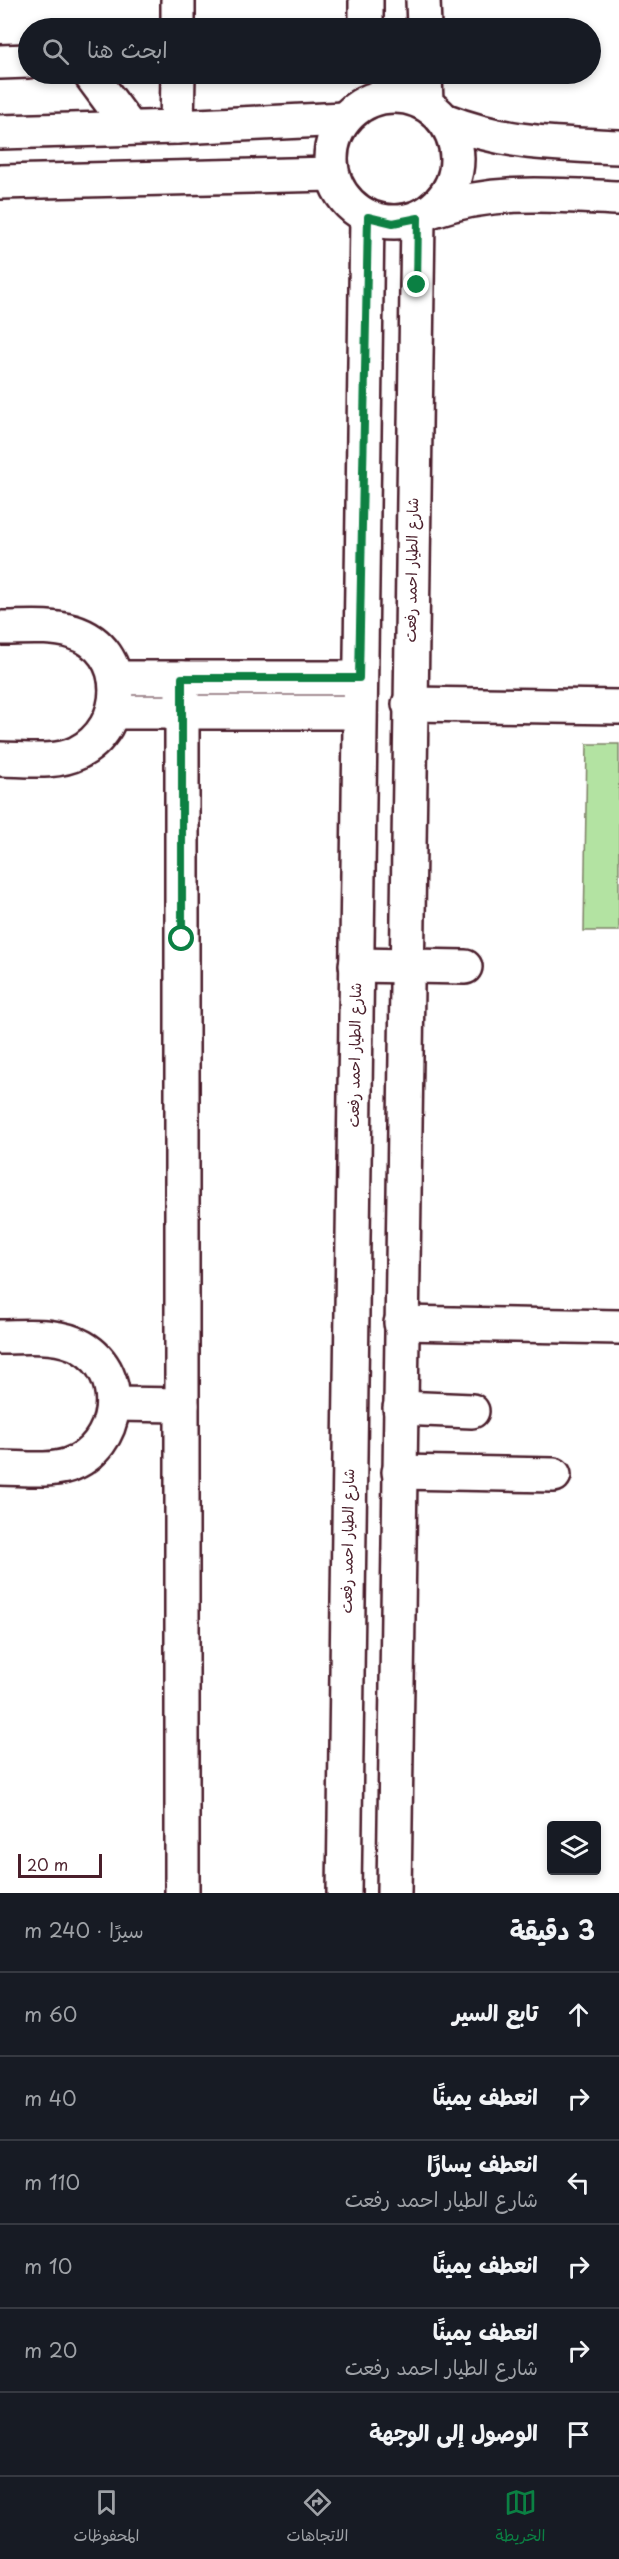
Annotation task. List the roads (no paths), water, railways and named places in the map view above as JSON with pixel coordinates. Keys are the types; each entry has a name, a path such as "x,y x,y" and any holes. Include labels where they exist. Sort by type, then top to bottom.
{"street":[{"path":"178,0 178,18"},
{"path":"366,0 366,18"},
{"path":"423,0 424,18"},
{"path":"0,62 18,61"},
{"path":"97,84 130,128"},
{"path":"177,127 178,84"},
{"path":"0,132 177,127 358,98 395,96 432,99 477,132 527,142 619,147"},
{"path":"358,98 333,140 330,151 332,174 345,200 368,217 393,223 469,199 506,194 619,198"},
{"path":"425,214 444,198 453,183 457,167 455,142 432,99"},
{"path":"0,182 332,174"},
{"name":"شارع الطيار احمد رفعت","path":"394,1893 409,704 425,214"},
{"name":"شارع الطيار احمد رفعت","path":"344,1893 359,678 368,217"},
{"path":"0,628 54,628 75,632 93,643 107,659 115,678 117,695 114,712 106,730 92,744 75,754 56,759 0,759"},
{"path":"115,678 359,678"},
{"path":"182,678 182,1893"},
{"path":"409,704 619,707"},
{"path":"114,712 359,712"},
{"path":"356,965 465,967"},
{"path":"401,1323 619,1327"},
{"path":"0,1338 51,1338 82,1347 105,1371 112,1387 114,1404 105,1434 84,1458 69,1465 53,1468 0,1468"},
{"path":"114,1404 182,1405"},
{"path":"400,1408 472,1411"},
{"path":"399,1472 554,1475"}]}
